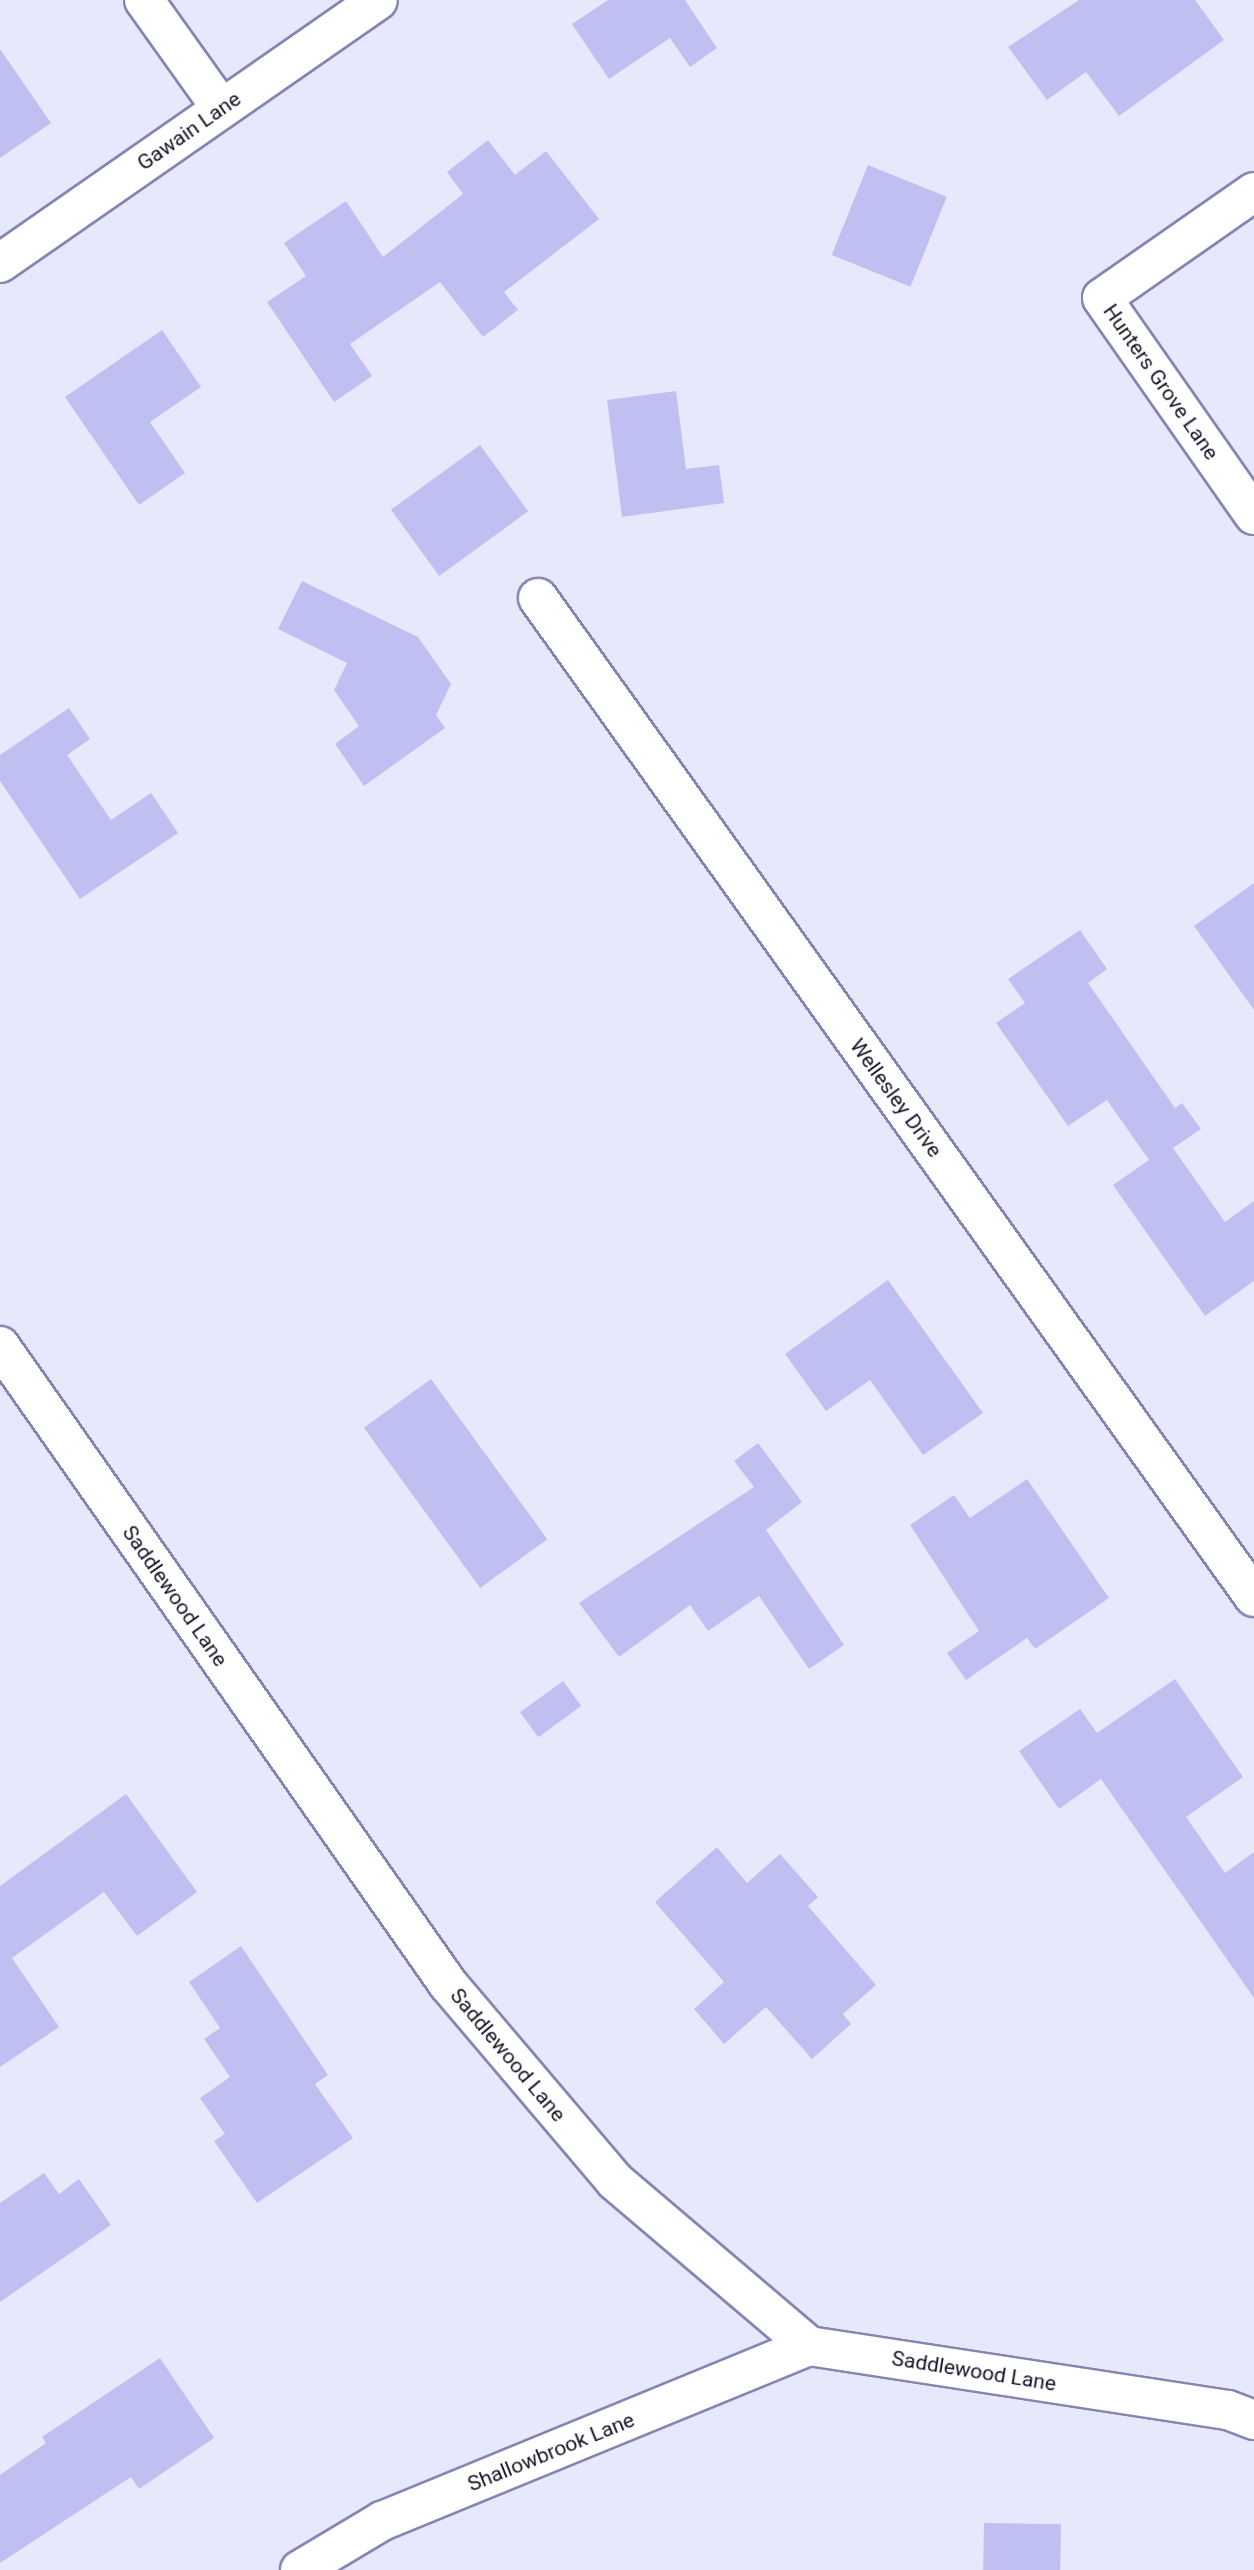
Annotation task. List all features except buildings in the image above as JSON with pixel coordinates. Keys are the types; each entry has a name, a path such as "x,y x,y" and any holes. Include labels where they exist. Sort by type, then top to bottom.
{"street":[{"path":"144,0 221,108"},
{"name":"Gawain Lane","path":"0,263 378,0"},
{"name":"Hunters Grove Lane","path":"1254,192 1102,298 1254,516"},
{"name":"Wellesley Drive","path":"538,598 1254,1597"},
{"name":"Saddlewood Lane","path":"0,1346 448,1984 615,2181 809,2346 1228,2410 1254,2420"},
{"name":"Shallowbrook Lane","path":"300,2570 382,2521 809,2346"}]}
